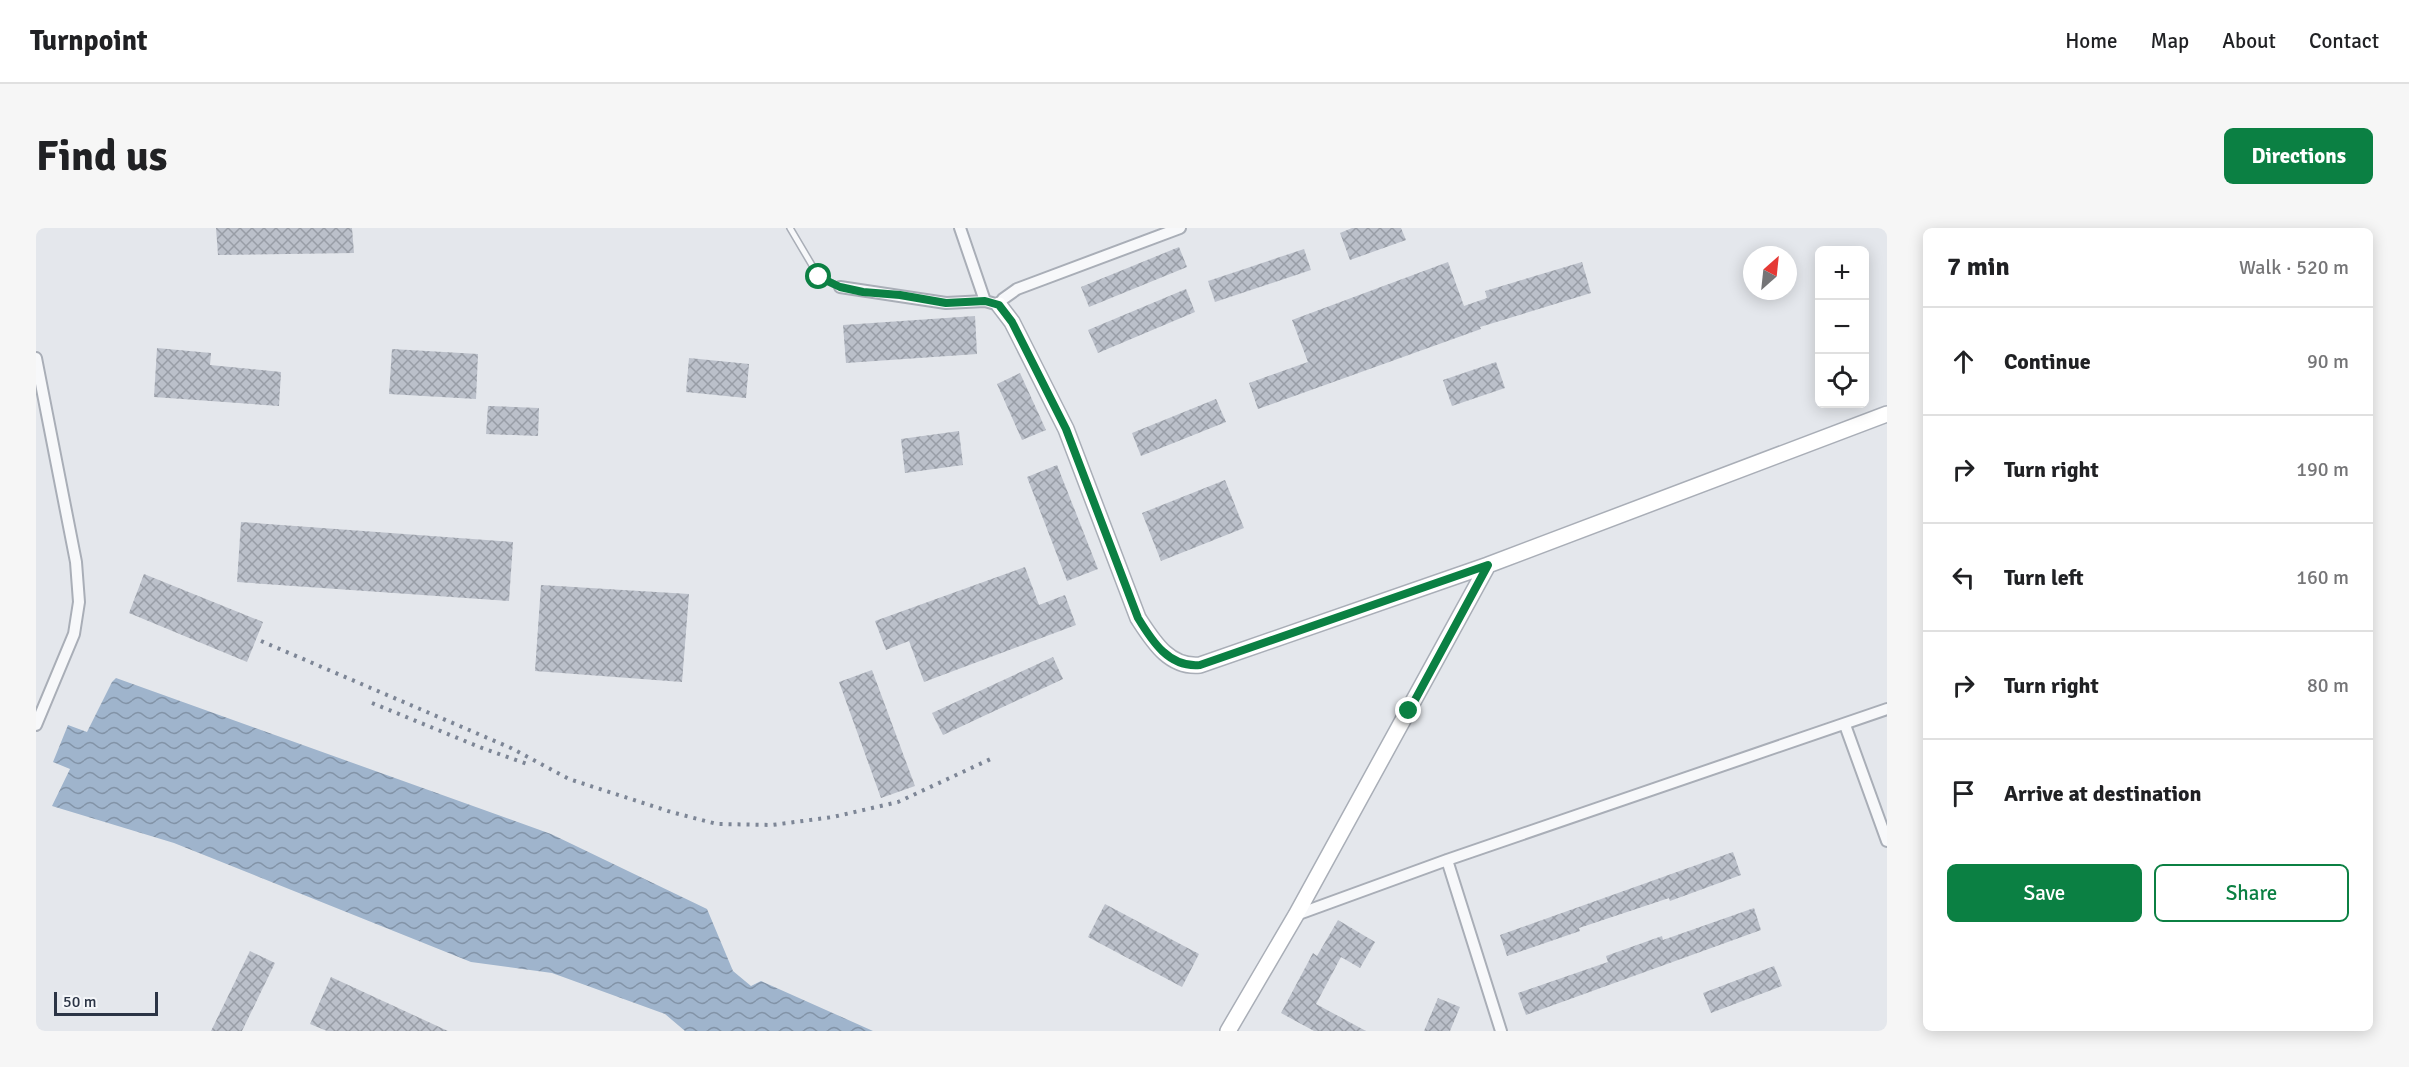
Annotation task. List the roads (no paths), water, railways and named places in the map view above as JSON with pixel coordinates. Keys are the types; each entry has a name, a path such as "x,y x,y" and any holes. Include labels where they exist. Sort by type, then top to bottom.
{"main road":[{"path":"992,303 1012,322 1066,429 1138,618 1155,645 1175,661 1188,666 1200,665 1488,565 1887,414"},
{"path":"1228,1031 1296,915 1488,565"}],"street":[{"path":"960,228 992,303"},
{"path":"840,287 946,303 992,303 1003,299 1017,289 1179,228"},
{"path":"36,358 76,562 79,602 74,634 36,725"},
{"path":"1296,915 1447,860 1887,709"},
{"path":"1845,725 1887,841"},
{"path":"1447,860 1501,1031"}],"lane":[{"path":"790,228 819,277 840,287"}],"water":[{"path":"116,678 551,834 707,909 733,971 751,986 761,981 873,1031 685,1031 665,1014 552,973 471,962 174,843 52,806 70,769 53,762 68,725 87,732"}],"railway":[{"path":"261,641 511,748 569,779 671,812 717,824 772,825 833,817 898,802 995,757"},
{"path":"372,703 530,765"}]}
